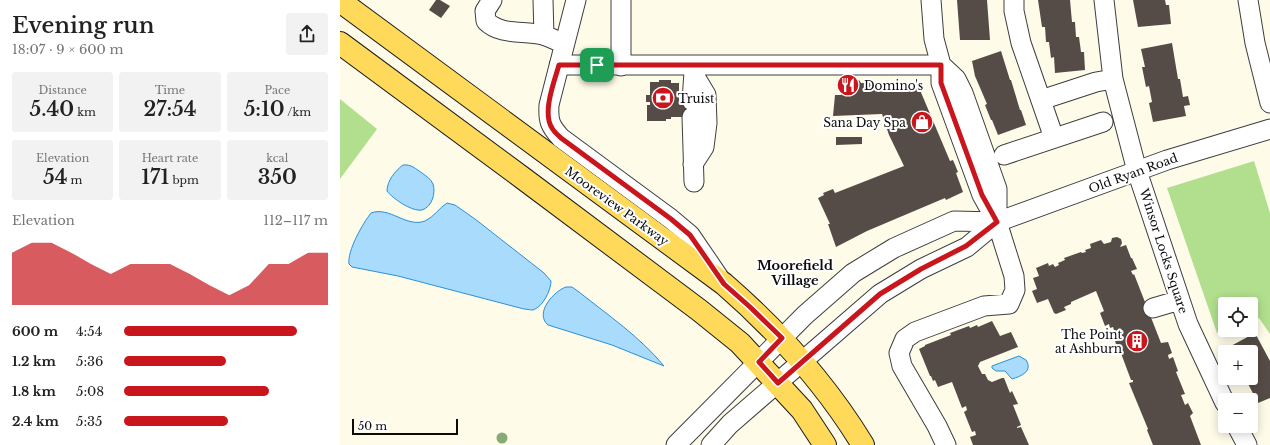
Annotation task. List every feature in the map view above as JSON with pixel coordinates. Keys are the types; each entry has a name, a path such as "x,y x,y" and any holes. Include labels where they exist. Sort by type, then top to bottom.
{"main road":[{"name":"Mooreview Parkway","path":"340,1 724,284 782,338 803,361 846,418 863,445"},
{"path":"340,44 699,310 740,343 802,410 825,445"}],"street":[{"path":"492,0 485,10 486,21 491,26 500,30 544,35 564,44"},
{"path":"543,0 544,35"},
{"path":"576,0 549,105 548,118 552,128 561,138 671,219 690,235 724,284"},
{"path":"621,0 621,66"},
{"path":"930,0 934,39 941,65 956,79 963,93 997,189 997,222 1014,276 1015,290 1009,304 984,306 915,332 905,339 899,353 902,366 937,426 946,445"},
{"path":"1014,0 1014,11 1021,44 1054,138"},
{"name":"Winsor Locks Square","path":"1104,0 1113,79 1137,171 1188,324 1220,393"},
{"path":"1248,0 1263,41 1270,103"},
{"path":"559,65 621,66 694,71 941,65"},
{"path":"694,71 706,95 707,123 704,147 694,173 692,109 694,71"},
{"path":"1041,100 1096,82 1113,79"},
{"path":"1004,155 1103,122"},
{"name":"Old Ryan Road","path":"711,445 730,424 880,294 921,269 966,246 997,222 1167,160 1270,129"},
{"name":"Old Ryan Road","path":"676,445 805,315 853,273 894,248 954,221 997,222"},
{"path":"1153,308 1180,300"},
{"path":"1241,433 1247,445"}],"green space":[{"path":"340,99 377,129 340,179"},
{"path":"1254,161 1270,213 1270,334 1258,318 1258,297 1218,297 1217,333 1167,188"}],"water":[{"path":"403,165 413,167 427,176 433,184 434,191 431,203 422,210 408,207 398,201 387,191 388,184 392,176"},
{"path":"447,203 455,205 475,219 544,273 551,281 546,298 537,308 533,310 524,309 398,276 352,267 349,264 350,252 353,245 360,230 371,213 385,212 411,222 418,222 425,221"},
{"path":"566,287 572,287 623,327 645,345 664,366 612,345 548,325 544,320 544,309 556,293"},
{"path":"1019,356 1026,360 1028,367 1025,372 1019,376 1012,379 1005,371 996,371 992,368 992,366"}],"building":[{"path":"436,0 440,0 450,6 441,18 429,10"},
{"path":"957,0 987,0 990,40 960,40"},
{"path":"1038,0 1070,0 1072,22 1075,22 1076,37 1079,37 1081,52 1084,52 1085,70 1055,73 1054,57 1051,58 1049,42 1046,42 1045,27 1042,27"},
{"path":"1133,0 1165,0 1166,5 1169,5 1171,24 1138,27"},
{"path":"1172,43 1178,79 1180,79 1183,97 1188,96 1190,105 1184,106 1186,116 1153,122 1149,103 1152,102 1149,86 1146,87 1142,67 1145,67 1141,49"},
{"path":"1001,51 1026,125 998,135 985,105 987,104 975,76 972,61"},
{"name":"Truist","path":"659,80 671,80 671,83 679,83 679,101 701,101 701,117 671,117 671,119 666,119 666,121 647,121 647,105 650,105 650,102 646,102 646,95 650,95 650,82 659,82"},
{"path":"848,80 859,80 861,83 865,83 865,81 875,81 875,84 917,83 950,161 953,160 963,192 946,200 945,198 867,231 836,247 828,224 830,224 818,198 824,195 823,193 833,189 835,193 904,166 889,135 882,114 833,116 835,95 841,95 841,82 848,82"},
{"path":"836,137 862,137 862,144 836,145"},
{"name":"The Point at Ashburn","path":"1117,237 1121,239 1122,243 1120,247 1126,245 1137,269 1131,271 1133,275 1134,274 1161,343 1168,342 1172,353 1168,355 1169,359 1173,357 1178,371 1176,372 1185,394 1181,395 1185,405 1188,403 1193,413 1190,416 1201,445 1153,445 1129,383 1133,382 1133,380 1131,380 1119,348 1117,348 1113,327 1110,328 1109,324 1105,326 1100,313 1104,311 1096,291 1071,302 1071,304 1064,307 1066,310 1056,314 1054,313 1048,299 1037,303 1032,291 1037,289 1033,278 1039,276 1036,268 1048,263 1049,266 1053,264 1055,267 1059,265 1058,263 1065,260 1064,258 1081,252 1086,252 1085,250 1091,248 1090,244 1101,240 1104,244 1111,242 1112,238"},
{"path":"992,321 1000,336 1011,332 1018,347 980,362 978,366 982,374 985,374 988,380 992,382 1004,378 1010,393 1012,391 1018,404 1013,405 1021,425 1017,428 1021,427 1029,445 973,445 970,437 976,435 975,431 972,432 964,412 967,410 966,406 962,408 952,382 938,387 935,380 933,381 919,349 925,345 951,335 950,333 969,326 970,328 977,325 978,327"},
{"path":"1248,337 1257,337 1270,361 1270,398 1258,403 1258,393 1253,393 1249,385 1258,385 1258,345 1233,345"}],"place":[{"name":"Domino's","path":"848,85"},
{"name":"Truist","path":"663,98"},
{"name":"Sana Day Spa","path":"922,122"},
{"name":"The Point at Ashburn","path":"1137,341"}],"district":[{"name":"Moorefield Village","path":"795,272"}],"route":[{"path":"559,65 597,65 941,65 941,83 982,195 997,222 966,246 921,269 880,294 778,383 759,362 782,338 724,284 690,235 671,219 561,138 552,128 548,118 549,105 559,65"}]}
